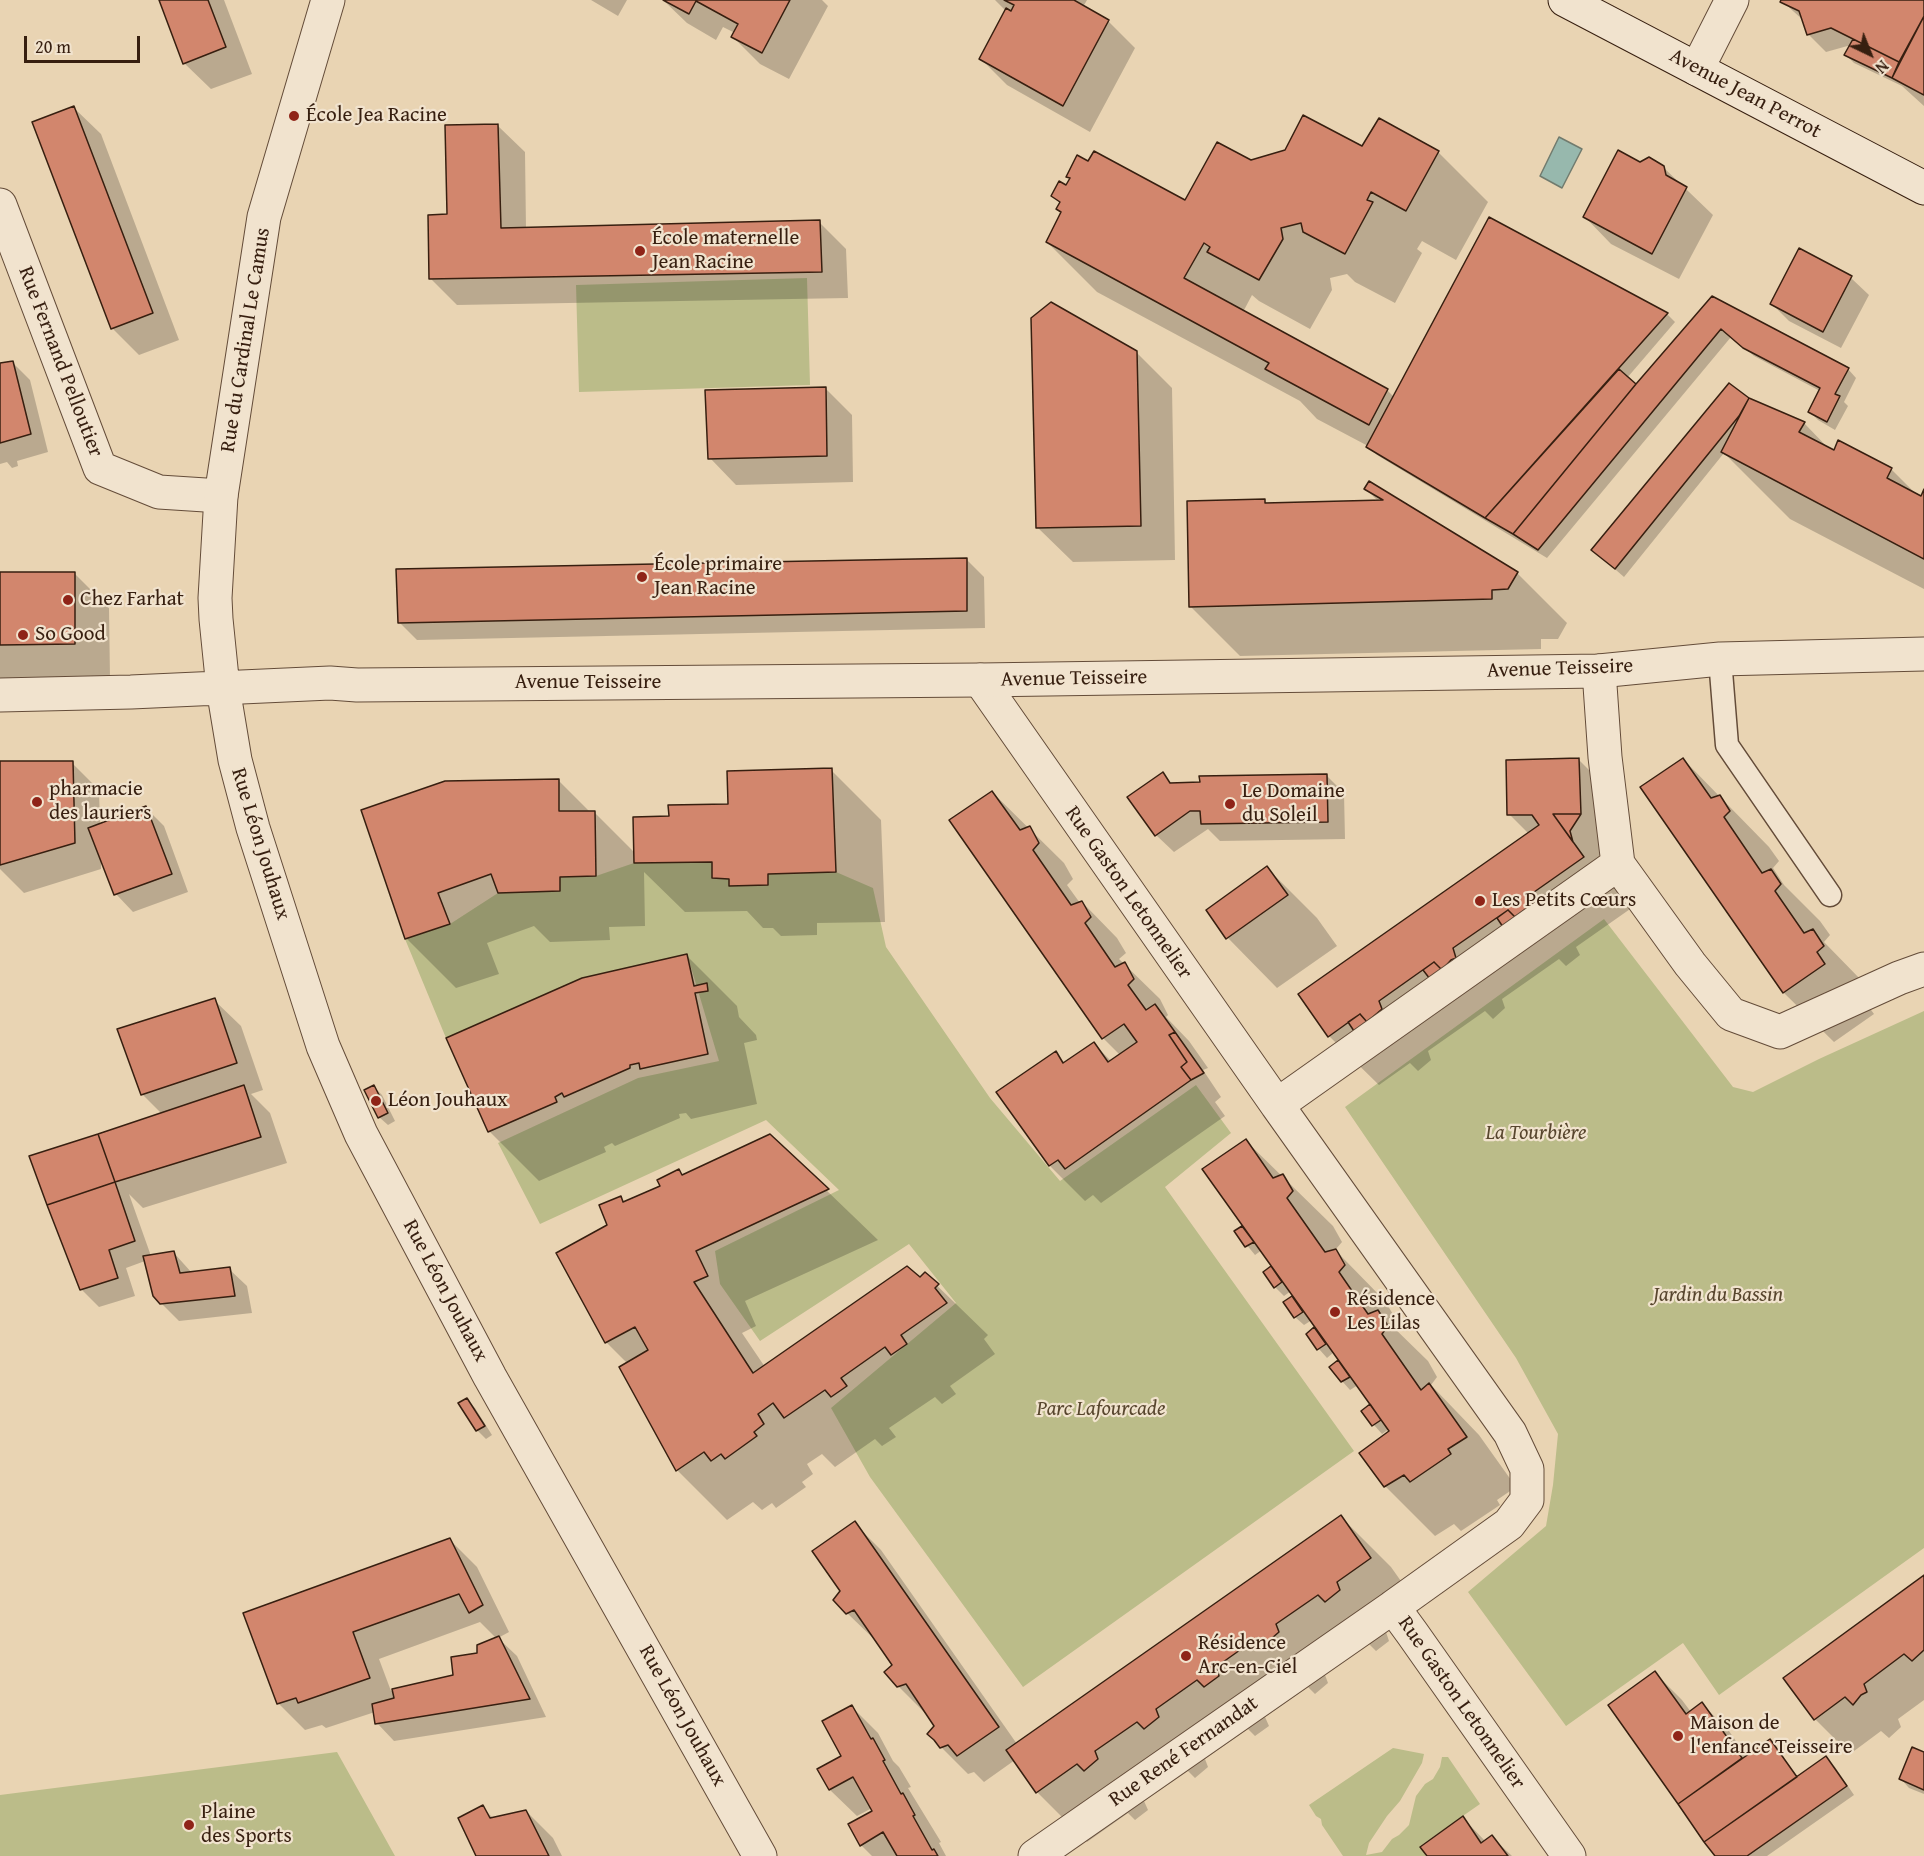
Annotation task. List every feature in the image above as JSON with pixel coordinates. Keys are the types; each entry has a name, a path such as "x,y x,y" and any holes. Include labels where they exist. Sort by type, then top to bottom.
{"street":[{"name":"Rue du Cardinal Le Camus","path":"224,688 215,597 222,496 264,218 328,0"},
{"name":"Avenue Jean Perrot","path":"1565,0 1924,188"},
{"path":"1697,69 1732,0"},
{"name":"Rue Fernand Pelloutier","path":"0,205 100,468 159,492 222,496"},
{"name":"Avenue Teisseire","path":"0,696 330,683 357,685 980,680 1599,671 1720,658 1924,654"},
{"path":"1599,671 1605,757 1618,864 1690,964 1731,1014 1780,1032 1924,969"},
{"name":"Rue Gaston Letonnelier","path":"980,680 1510,1433 1527,1469 1527,1500 1509,1524 1392,1608 1569,1856"},
{"name":"Rue Léon Jouhaux","path":"224,688 235,760 256,838 323,1046 361,1134 490,1377 760,1856"},
{"path":"1277,1105 1618,864"},
{"name":"Rue René Fernandat","path":"1035,1856 1392,1608"}],"lane":[{"path":"1720,658 1728,745 1830,895"}],"green space":[{"path":"807,278 810,385 579,392 576,285"},
{"name":"Parc Lafourcade","path":"712,862 712,878 729,879 730,886 767,885 768,874 836,872 873,888 886,947 990,1098 1060,1181 1196,1085 1231,1133 1165,1187 1354,1451 1023,1687 870,1477 831,1408 956,1303 909,1244 760,1341 720,1284 715,1251 839,1190 766,1120 540,1224 498,1143 638,1078 719,1061 687,954 582,978 446,1038 405,939 450,924 498,893 560,891 560,877 596,876 634,863"},
{"name":"Jardin du Bassin","path":"1604,919 1733,1087 1753,1092 1924,1011 1924,1548 1719,1695 1683,1643 1566,1726 1468,1592 1546,1526 1558,1434 1516,1358 1345,1107"},
{"path":"1393,1748 1424,1754 1422,1763 1400,1801 1369,1843 1366,1855 1382,1852 1392,1839 1409,1825 1416,1796 1425,1784 1433,1779 1440,1767 1442,1757 1448,1757 1480,1804 1420,1846 1426,1856 1343,1856 1322,1825 1321,1819 1316,1816 1309,1805"},
{"name":"Plaine des Sports","path":"337,1752 395,1856 0,1856 0,1795"}],"water":[{"path":"1559,137 1582,149 1562,188 1540,176"}],"building":[{"path":"159,0 208,0 226,47 183,64"},
{"path":"663,0 790,0 762,53 731,37 738,24 696,1 689,14"},
{"path":"1004,0 1074,0 1109,20 1063,106 979,59 1006,8 1011,11 1014,5"},
{"path":"1781,0 1924,0 1924,16 1899,62 1831,28 1807,35 1799,11 1780,2"},
{"path":"1924,16 1924,95 1892,78"},
{"path":"1853,39 1899,62 1892,78 1844,55"},
{"path":"74,106 153,313 111,329 32,122"},
{"path":"1303,115 1362,146 1379,118 1439,151 1406,211 1371,192 1367,200 1373,202 1345,254 1303,232 1301,223 1281,228 1283,239 1259,280 1207,252 1210,247 1204,243 1184,278 1388,389 1369,425 1265,369 1269,363 1046,242 1061,212 1056,209 1060,202 1051,196 1059,181 1066,185 1070,178 1066,177 1077,155 1088,161 1094,151 1185,200 1217,142 1251,160 1285,150"},
{"path":"498,124 501,228 820,220 822,272 429,279 428,215 447,214 445,125"},
{"path":"1618,150 1640,162 1649,157 1664,166 1666,175 1687,187 1652,254 1583,217"},
{"path":"1489,217 1668,313 1485,518 1366,447"},
{"path":"1799,248 1852,276 1823,332 1770,304"},
{"path":"1712,296 1849,368 1835,394 1840,396 1827,422 1808,412 1820,388 1743,348 1721,329 1538,550 1513,534 1636,384"},
{"path":"1051,302 1137,351 1141,526 1036,528 1031,318"},
{"path":"13,361 31,434 0,443 0,363"},
{"path":"1619,369 1636,384 1513,534 1485,518"},
{"path":"1729,383 1749,398 1739,416 1615,569 1591,550"},
{"path":"826,387 827,456 708,459 705,390"},
{"path":"1749,398 1805,422 1799,432 1834,450 1838,440 1892,468 1887,478 1921,496 1924,489 1924,559 1721,452"},
{"path":"1369,481 1518,572 1508,589 1492,590 1492,599 1189,607 1187,501 1265,499 1265,503 1383,500 1364,489"},
{"path":"967,558 967,611 398,623 396,569"},
{"path":"0,572 75,572 75,644 0,645"},
{"name":"Les Petits Cœurs","path":"1579,758 1581,814 1553,814 1584,857 1527,897 1531,905 1515,917 1508,910 1453,948 1456,958 1442,970 1434,962 1379,1001 1382,1009 1367,1022 1360,1014 1328,1037 1298,994 1539,825 1532,815 1507,815 1506,760"},
{"path":"1683,758 1711,798 1720,795 1730,811 1724,817 1762,873 1771,869 1781,884 1775,891 1804,933 1813,929 1824,946 1817,952 1825,964 1783,993 1640,787"},
{"name":"pharmacie des lauriers","path":"0,761 73,761 75,843 0,865"},
{"path":"832,768 836,872 768,874 768,885 729,886 729,879 712,878 712,862 634,863 633,817 669,816 668,805 728,804 727,771"},
{"name":"Le Domaine du Soleil","path":"1163,772 1170,783 1200,782 1199,776 1327,774 1328,822 1201,824 1200,811 1190,811 1155,836 1127,797"},
{"path":"559,779 559,811 595,811 596,876 560,877 560,891 498,893 491,874 438,893 450,924 405,939 361,810 445,781"},
{"path":"992,791 1020,830 1030,826 1039,843 1033,850 1071,905 1082,901 1091,917 1085,923 1115,967 1125,962 1134,979 1128,985 1146,1010 1155,1004 1175,1032 1169,1035 1187,1062 1181,1067 1191,1080 1065,1169 1058,1160 1049,1166 996,1092 1056,1051 1063,1063 1094,1042 1108,1062 1137,1042 1124,1024 1102,1039 949,820"},
{"path":"146,806 172,874 114,895 88,828"},
{"path":"1553,814 1581,814 1570,831 1573,842"},
{"path":"1267,866 1288,895 1226,939 1206,910"},
{"path":"1508,910 1515,917 1503,927 1497,918"},
{"path":"687,954 694,986 707,983 708,991 695,993 708,1054 640,1069 639,1063 630,1065 630,1068 564,1097 562,1093 555,1097 557,1102 488,1132 446,1038 582,978"},
{"path":"1434,962 1442,970 1430,979 1423,970"},
{"path":"215,998 237,1063 141,1095 117,1029"},
{"path":"1360,1014 1367,1022 1354,1031 1348,1022"},
{"path":"1175,1032 1204,1073 1191,1080 1181,1067 1187,1062 1169,1035"},
{"path":"244,1085 261,1137 115,1182 98,1134"},
{"name":"Léon Jouhaux","path":"374,1085 388,1113 378,1118 364,1090"},
{"path":"98,1134 115,1182 47,1205 29,1156"},
{"path":"770,1134 829,1189 696,1251 708,1276 694,1282 753,1373 907,1266 920,1277 925,1272 939,1284 935,1288 947,1303 901,1335 907,1344 891,1355 885,1347 841,1378 847,1386 831,1397 825,1390 784,1418 773,1403 758,1414 764,1424 754,1432 757,1436 725,1459 721,1454 711,1461 704,1452 676,1471 619,1367 648,1350 635,1327 605,1343 556,1253 607,1225 599,1205 621,1196 623,1202 660,1186 657,1180 679,1169 682,1175"},
{"name":"Résidence Les Lilas","path":"1246,1139 1273,1178 1283,1174 1293,1191 1287,1198 1325,1252 1336,1249 1345,1265 1339,1272 1368,1314 1378,1310 1388,1326 1382,1334 1421,1390 1429,1383 1467,1437 1448,1449 1451,1454 1410,1482 1404,1475 1384,1487 1359,1453 1389,1431 1202,1169"},
{"path":"115,1182 135,1241 109,1250 118,1278 80,1290 47,1205"},
{"path":"1242,1226 1254,1242 1245,1247 1234,1231"},
{"path":"174,1251 180,1273 230,1267 235,1296 160,1304 153,1296 143,1256"},
{"path":"1271,1266 1282,1282 1274,1288 1263,1272"},
{"path":"1292,1296 1303,1312 1294,1318 1283,1302"},
{"path":"1314,1327 1326,1344 1317,1350 1306,1334"},
{"path":"1338,1360 1350,1377 1341,1382 1329,1367"},
{"path":"467,1398 485,1426 476,1431 458,1403"},
{"path":"1370,1404 1381,1420 1372,1426 1361,1411"},
{"name":"Résidence Arc-en-Ciel","path":"1341,1515 1371,1558 1337,1582 1340,1590 1325,1602 1318,1595 1276,1624 1279,1632 1264,1645 1257,1638 1216,1667 1219,1676 1204,1687 1197,1680 1156,1709 1159,1717 1144,1729 1137,1722 1095,1751 1098,1759 1084,1771 1077,1764 1036,1793 1006,1750"},
{"path":"855,1521 999,1727 957,1756 948,1745 940,1748 927,1734 934,1726 906,1684 897,1687 884,1672 892,1665 854,1610 846,1614 833,1600 840,1591 812,1551"},
{"path":"450,1538 483,1605 469,1613 459,1594 353,1632 370,1678 298,1703 296,1698 277,1704 243,1613"},
{"path":"1924,1575 1924,1650 1912,1661 1904,1654 1864,1684 1867,1692 1861,1695 1853,1705 1845,1697 1814,1720 1783,1678"},
{"path":"499,1636 530,1699 375,1724 372,1704 394,1698 392,1689 453,1675 451,1657 477,1653 477,1645"},
{"name":"Maison de l'enfance Teisseire","path":"1655,1671 1686,1714 1702,1702 1742,1758 1678,1804 1608,1705"},
{"path":"852,1705 871,1739 873,1738 885,1760 883,1761 901,1794 903,1793 932,1850 934,1849 938,1856 897,1856 883,1832 860,1846 848,1824 872,1811 853,1777 829,1790 817,1769 841,1756 822,1721"},
{"path":"1770,1739 1797,1777 1704,1842 1678,1804"},
{"path":"1912,1747 1924,1752 1924,1790 1899,1779"},
{"path":"1826,1756 1847,1786 1747,1856 1715,1856 1704,1842"},
{"path":"483,1805 490,1818 526,1810 549,1856 476,1856 458,1818"},
{"path":"1463,1816 1481,1843 1492,1835 1508,1856 1427,1856 1420,1847"}],"place":[{"name":"École Jea Racine","path":"294,116"},
{"name":"École maternelle Jean Racine","path":"640,251"},
{"name":"École primaire Jean Racine","path":"642,577"},
{"name":"Chez Farhat","path":"68,600"},
{"name":"So Good","path":"23,635"},
{"name":"pharmacie des lauriers","path":"37,802"},
{"name":"Le Domaine du Soleil","path":"1230,804"},
{"name":"Les Petits Cœurs","path":"1480,901"},
{"name":"Léon Jouhaux","path":"376,1101"},
{"name":"Résidence Les Lilas","path":"1335,1312"},
{"name":"Résidence Arc-en-Ciel","path":"1186,1656"},
{"name":"Maison de l'enfance Teisseire","path":"1678,1736"},
{"name":"Plaine des Sports","path":"189,1825"}],"park label":[{"name":"La Tourbière","path":"1536,1134"}]}
